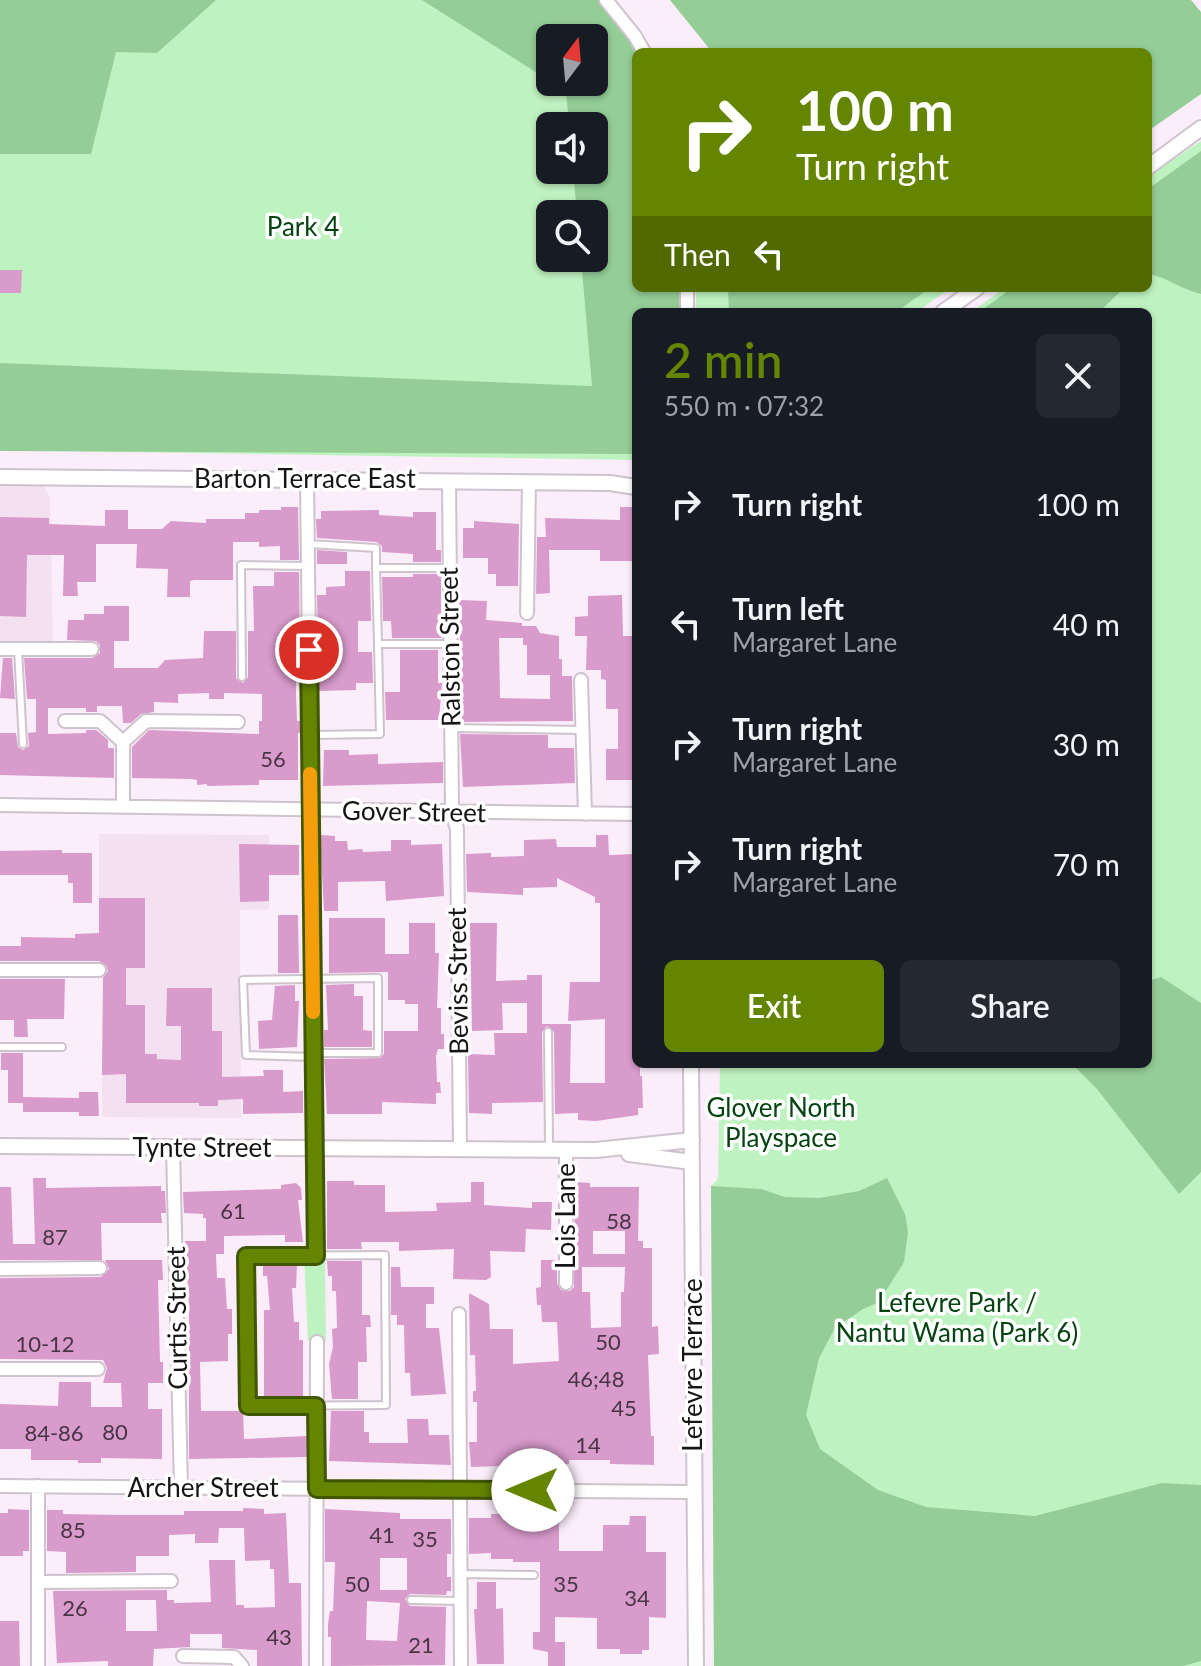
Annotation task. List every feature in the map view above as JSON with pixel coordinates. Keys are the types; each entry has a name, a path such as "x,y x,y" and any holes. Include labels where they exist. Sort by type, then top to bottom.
{"street":[{"path":"606,0 642,48"},
{"path":"1152,164 1201,128"},
{"path":"949,308 971,292"},
{"name":"Barton Terrace East","path":"0,477 610,483 632,486"},
{"name":"Barton Terrace East","path":"610,483 632,477"},
{"path":"307,479 316,1256"},
{"name":"Ralston Street","path":"449,481 452,813"},
{"path":"527,613 529,482"},
{"path":"0,649 92,649"},
{"path":"581,680 585,814"},
{"path":"65,721 100,721 123,742 123,807"},
{"path":"123,742 146,721 238,722"},
{"name":"Gover Street","path":"0,805 632,814"},
{"name":"Beviss Street","path":"452,813 457,829 460,1149"},
{"path":"0,970 99,970"},
{"name":"Lefevre Terrace","path":"691,1068 696,1666"},
{"name":"Tynte Street","path":"0,1146 596,1150 692,1140"},
{"name":"Curtis Street","path":"173,1147 181,1488"},
{"name":"Lois Lane","path":"566,1150 566,1283"},
{"name":"Tynte Street","path":"596,1150 692,1162"},
{"path":"0,1269 100,1268"},
{"path":"459,1314 461,1666"},
{"path":"316,1666 320,1556 317,1342"},
{"path":"0,1369 98,1369"},
{"name":"Archer Street","path":"0,1486 693,1492"},
{"path":"38,1486 38,1666"},
{"path":"39,1582 171,1581"},
{"path":"183,1656 234,1657 242,1666"}],"lane":[{"path":"307,544 376,548 380,734 310,735"},
{"path":"242,677 241,565 308,566"},
{"path":"376,568 449,568"},
{"path":"378,644 450,644"},
{"path":"18,649 23,744"},
{"path":"451,728 583,730"},
{"path":"378,978 378,1053 322,1053 314,1057 246,1055 243,980 378,978"},
{"path":"548,1032 549,1150"},
{"path":"0,1047 62,1047"},
{"path":"385,1255 386,1405 316,1406 248,1406 246,1256 385,1255"},
{"path":"461,1574 534,1575"},
{"path":"411,1600 462,1601"}],"shaded area":[{"path":"0,477 39,477 50,498 53,649 0,649"},
{"path":"99,834 269,835 269,909 240,910 241,1118 102,1117 103,968 99,967"}],"green space":[{"name":"Park 4","path":"0,0 600,0 633,48 632,292 636,292 636,308 632,308 632,460 0,450"},
{"path":"0,0 216,0 157,53 116,52 91,154 0,154"},
{"path":"422,0 600,0 640,48 632,48 632,292 685,292 685,308 632,308 632,454 0,451 0,363 592,386 582,272 608,272 608,200 576,200 574,184 608,184 608,112 568,112 566,96 608,96 608,24 536,24 536,72"},
{"path":"670,0 1191,0 1201,12 1201,94 1152,128 1152,48 709,48"},
{"name":"Lefevre Park / Nantu Wama (Park 6)","path":"1201,141 1201,1666 714,1666 711,1186 718,1179 720,1068 1152,1068 1152,308 977,308 999,292 1152,292 1152,173"},
{"path":"1201,151 1201,294 1152,275 1152,186"},
{"path":"696,292 944,292 922,308 696,308"},
{"path":"728,292 924,292 902,308 729,308"},
{"path":"1006,292 1120,292 1103,308 984,308"},
{"path":"1161,977 1201,1003 1201,1172 1179,1194 1097,1089 1076,1068 1152,1068 1152,980"},
{"path":"887,1178 905,1214 908,1232 904,1262 879,1302 835,1328 819,1358 806,1415 820,1449 878,1490 926,1507 1035,1516 1162,1483 1201,1485 1201,1661 1183,1666 714,1666 711,1186 761,1189 785,1197 820,1198 859,1191"},
{"path":"304,1256 325,1256 326,1342 308,1341"}],"building":[{"path":"0,270 22,270 21,293 0,293"},
{"path":"281,507 298,507 299,560 280,560 280,546 259,547 259,542 233,542 233,580 190,581 190,597 167,597 168,569 136,568 137,544 96,544 96,582 77,582 78,596 63,596 64,555 27,555 26,617 0,616 0,517 49,518 49,524 105,526 105,510 128,510 128,529 162,529 171,521 206,523 206,519 245,519 245,513 281,510"},
{"path":"620,507 632,507 632,561 600,561 600,550 549,550 550,593 536,594 537,537 546,537 545,518 620,520"},
{"path":"379,510 379,515 413,517 413,512 436,512 436,550 441,550 441,562 413,562 413,554 382,552 382,546 377,542 317,538 316,519 321,519 321,511"},
{"path":"474,521 519,524 518,586 496,586 496,574 488,574 488,558 463,558 463,528 474,528"},
{"path":"317,550 347,552 347,564 317,564"},
{"path":"345,571 370,571 371,621 358,621 358,652 372,652 373,683 356,683 356,690 319,691 317,595 326,595 326,587 345,586"},
{"path":"274,572 299,572 300,652 296,652 296,693 297,721 301,721 301,733 298,733 298,780 259,780 259,785 207,786 197,785 197,780 191,779 132,778 132,747 149,730 259,734 262,694 224,693 224,699 209,699 209,693 178,694 178,703 154,702 154,712 141,714 131,723 123,723 122,706 97,706 97,712 86,712 86,708 48,708 48,734 96,730 108,740 108,748 114,748 114,778 0,775 0,733 16,733 18,747 23,750 29,746 28,733 36,732 36,699 27,699 24,658 92,658 100,653 100,645 96,641 67,640 68,620 84,620 84,614 104,614 104,606 129,606 129,641 114,641 114,668 158,668 165,660 203,658 204,631 236,631 236,678 243,683 248,677 248,631 254,631 253,586 274,586"},
{"path":"413,574 441,574 441,638 392,638 391,621 383,621 382,577 413,577"},
{"path":"622,595 623,636 632,636 632,780 606,780 606,749 618,749 618,709 606,709 606,680 601,679 601,670 586,670 587,636 575,636 575,617 588,616 588,596"},
{"path":"459,600 487,601 486,620 536,626 540,633 559,636 562,676 572,676 573,721 462,722","holes":["499,638 523,638 523,645 527,645 527,675 550,675 550,699 500,698"]},
{"path":"400,650 438,650 438,683 442,683 439,720 386,720 385,692 400,692"},
{"path":"3,658 12,658 15,699 0,698"},
{"path":"460,734 548,735 548,748 574,748 575,783 463,787"},
{"path":"324,750 349,750 349,755 378,754 378,764 443,762 443,783 323,786"},
{"path":"320,835 335,836 335,841 347,841 348,850 362,849 363,852 391,851 391,840 411,840 411,845 442,844 444,896 386,901 385,881 338,882 338,911 324,911"},
{"path":"596,835 608,835 609,855 632,854 632,1068 640,1068 643,1108 638,1108 638,1115 596,1121 578,1120 578,1113 555,1114 554,1032 547,1026 542,1032 543,1102 492,1103 492,1114 469,1113 468,1054 495,1055 494,1033 527,1033 527,1003 502,1003 503,1030 472,1031 470,923 497,923 496,981 527,980 527,975 542,975 542,1024 571,1024 570,1083 605,1083 605,1019 568,1021 570,982 600,982 600,903 595,903 595,897 557,878 557,887 523,888 523,895 467,892 466,854 524,856 524,840 556,839 557,847 596,847"},
{"path":"239,844 299,845 299,875 269,875 269,901 240,902"},
{"path":"62,850 62,853 92,853 92,903 73,903 73,883 68,883 68,875 0,875 0,851"},
{"path":"99,898 145,898 145,968 126,968 126,1005 145,1005 145,1054 157,1054 157,1059 181,1060 181,1026 166,1026 167,988 212,988 212,1031 222,1031 222,1077 264,1076 263,1070 283,1070 283,1092 303,1091 303,1113 243,1114 243,1099 218,1100 218,1106 126,1103 126,1074 102,1075 103,978 108,971 106,965 99,961 0,961 0,946 21,946 21,937 75,938 75,934 99,933"},
{"path":"278,915 298,915 299,973 278,973"},
{"path":"329,918 385,918 385,954 409,954 409,923 435,923 435,953 439,953 437,1008 441,1008 441,1034 444,1034 444,1049 438,1049 436,1056 437,1082 440,1082 441,1093 436,1093 436,1104 382,1102 382,1114 327,1114 324,1059 380,1058 384,1054 384,1031 418,1031 418,1004 388,1000 388,972 329,973"},
{"path":"0,979 65,979 64,1019 27,1019 28,1037 14,1037 14,1020 0,1020"},
{"path":"354,984 354,996 363,996 363,1030 372,1031 372,1047 324,1047 324,1030 328,1030 326,985"},
{"path":"295,985 295,1001 299,1001 297,1047 259,1049 258,1021 272,1020 275,986"},
{"path":"1,1053 23,1053 23,1103 8,1103 8,1070 1,1070"},
{"path":"79,1092 98,1092 99,1116 79,1116 79,1112 23,1112 23,1097 79,1098"},
{"path":"33,1178 46,1178 46,1188 161,1186 161,1191 165,1191 166,1213 161,1213 162,1223 101,1223 102,1260 0,1260 0,1187 11,1187 13,1244 35,1244"},
{"path":"327,1181 385,1185 385,1212 437,1211 436,1203 471,1202 471,1182 484,1182 484,1205 532,1208 532,1202 552,1202 551,1230 526,1229 525,1252 490,1251 491,1277 486,1280 453,1279 454,1249 399,1251 399,1242 361,1242 362,1249 327,1249"},
{"path":"575,1182 590,1183 590,1187 639,1187 638,1241 643,1241 643,1248 652,1248 652,1327 658,1326 659,1354 648,1355 654,1465 610,1464 610,1460 569,1460 569,1464 471,1467 469,1442 477,1442 477,1402 473,1402 473,1391 476,1391 475,1355 470,1355 469,1293 489,1304 490,1329 513,1329 513,1364 559,1361 557,1322 542,1322 541,1305 537,1305 536,1288 541,1287 541,1260 557,1260 557,1283 561,1290 570,1291 574,1287","holes":["593,1231 625,1231 625,1254 593,1254","582,1267 625,1267 621,1327 591,1328 590,1292 582,1292"]},
{"path":"296,1183 301,1188 302,1200 298,1200 303,1242 285,1242 285,1235 224,1236 224,1254 216,1254 217,1278 225,1278 227,1309 232,1309 232,1334 228,1334 228,1361 200,1362 201,1411 243,1411 244,1439 307,1436 307,1457 189,1459 189,1306 185,1241 206,1241 206,1218 203,1214 184,1213 183,1192 281,1189 281,1185"},
{"path":"105,1260 162,1260 163,1280 158,1280 163,1383 148,1383 148,1409 162,1409 162,1459 101,1458 101,1463 78,1463 78,1460 31,1460 31,1449 0,1449 0,1404 58,1406 59,1382 91,1382 91,1407 122,1407 121,1383 103,1383 107,1368 103,1360 0,1359 0,1278 101,1277 109,1269"},
{"path":"327,1261 362,1261 362,1315 370,1315 371,1327 366,1327 367,1362 358,1362 358,1399 332,1399 329,1364 333,1347 332,1329 337,1328 336,1291 332,1291 332,1276 328,1276"},
{"path":"263,1263 297,1263 296,1288 292,1288 294,1322 299,1322 299,1340 303,1340 303,1397 264,1398 264,1310 270,1310"},
{"path":"391,1267 400,1267 401,1287 434,1287 434,1304 426,1304 426,1328 439,1328 446,1394 411,1396 410,1373 405,1373 404,1325 397,1325 397,1315 391,1315"},
{"path":"331,1411 364,1411 364,1432 369,1432 369,1443 408,1443 407,1419 428,1419 429,1435 449,1435 451,1465 329,1461"},
{"path":"243,1508 264,1509 264,1514 286,1513 289,1583 301,1583 302,1666 257,1666 257,1650 222,1648 222,1634 190,1634 190,1647 154,1649 153,1666 108,1666 108,1661 57,1663 53,1591 167,1590 167,1600 174,1600 174,1603 211,1602 209,1560 235,1560 236,1605 244,1605 244,1608 275,1607 274,1569 270,1569 270,1560 245,1561 244,1528 219,1528 218,1543 195,1543 195,1534 169,1535 169,1556 136,1556 136,1572 66,1573 66,1552 47,1551 47,1510 63,1510 63,1514 119,1515 243,1511","holes":["126,1600 156,1600 157,1631 126,1631"]},
{"path":"8,1509 29,1510 29,1551 23,1551 23,1556 0,1556 0,1513 8,1513"},
{"path":"325,1509 400,1513 400,1519 451,1519 451,1554 447,1554 447,1577 451,1577 451,1591 447,1591 446,1595 410,1594 405,1599 410,1606 446,1607 445,1665 331,1666 328,1624 330,1611 333,1611 335,1562 325,1562","holes":["380,1558 407,1558 407,1590 380,1590","367,1601 400,1603 397,1641 366,1640"]},
{"path":"491,1514 512,1514 512,1519 559,1516 559,1551 603,1551 603,1525 629,1525 630,1516 646,1516 646,1552 666,1552 666,1618 649,1617 649,1650 642,1650 642,1654 620,1654 620,1649 597,1649 597,1618 555,1617 555,1642 565,1642 565,1666 548,1666 548,1652 533,1649 533,1632 540,1632 540,1562 491,1559 491,1553 469,1554 469,1518 491,1518"},
{"path":"477,1582 496,1582 496,1609 503,1608 504,1664 477,1664 474,1609 477,1609"},
{"path":"0,1621 19,1621 20,1666 0,1666"}],"slow traffic":[{"path":"310,774 313,1012"}],"route":[{"path":"309,650 316,1256 246,1256 248,1406 316,1406 317,1489 533,1490"}],"park label":[{"name":"Glover North Playspace","path":"781,1123"}]}
